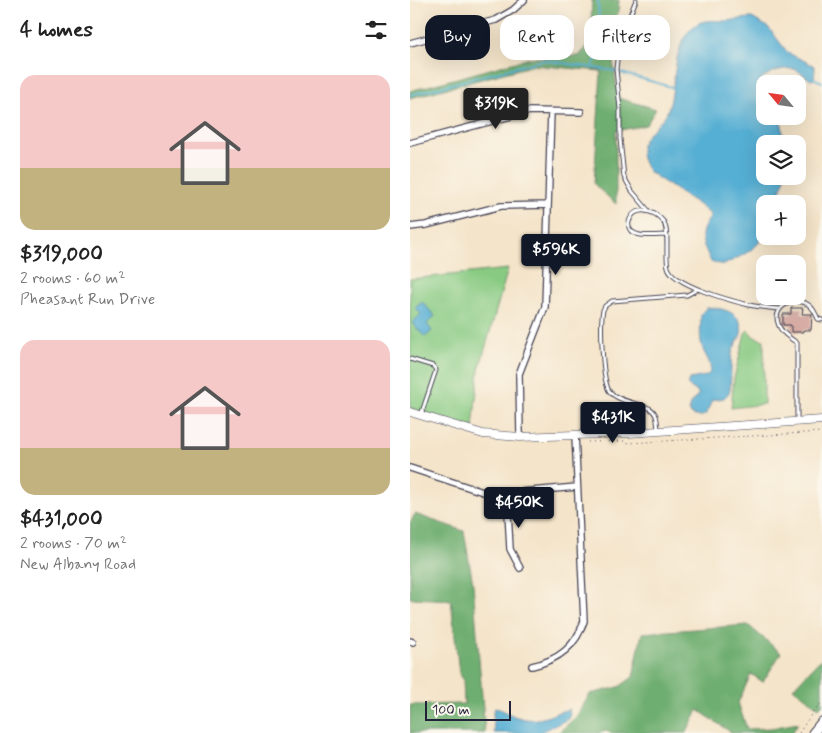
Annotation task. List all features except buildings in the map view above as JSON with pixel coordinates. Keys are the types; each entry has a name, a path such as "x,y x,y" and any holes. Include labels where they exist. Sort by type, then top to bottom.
{"main road":[{"path":"813,733 822,722"}],"street":[{"path":"410,43 496,20 513,10 524,0"},
{"path":"410,143 530,111 581,112"},
{"path":"520,437 519,374 544,307 551,111"},
{"path":"410,227 426,225 501,206 547,206"},
{"path":"410,412 483,434 520,437 658,431 822,420"},
{"path":"532,666 550,662 569,647 576,639 584,621 575,434"},
{"path":"410,468 482,492 507,493 577,487"},
{"path":"507,493 510,550 520,568"}],"lane":[{"path":"636,0 621,37 616,69 624,177 632,191 648,211 655,214 665,224 668,268 672,274 716,296 749,305 780,309"},
{"path":"648,211 638,212 632,217 629,222 629,228 638,235 666,234"},
{"path":"658,431 654,411 615,396 606,386 602,343 603,310 605,306 612,302 687,295 698,288"},
{"path":"797,422 797,343 781,330 777,322 777,314 786,304 804,303 811,306 818,320 822,320"},
{"path":"410,359 433,366 436,370 421,416"}],"path":[{"path":"588,442 629,442 822,432"},
{"path":"799,733 814,710 822,703"}],"green space":[{"path":"592,0 619,0 618,15 591,15"},
{"path":"584,50 584,60 613,60 618,98 656,109 646,125 616,131 616,204 594,184 601,71 534,65 410,98 410,91 523,60 574,60 574,56 579,56"},
{"path":"508,269 479,370 473,428 410,408 410,279"},
{"path":"748,330 754,337 764,340 764,404 731,408 734,378 745,333"},
{"path":"415,514 464,531 473,584 485,733 410,733 410,705 464,704 463,679 459,673 451,600 410,598 410,523"},
{"path":"748,625 781,653 763,682 751,674 738,703 747,729 771,728 798,723 792,733 732,733 698,710 686,733 612,733 605,731 601,733 558,733 576,717 590,694 619,687 633,677 642,633"},
{"path":"822,658 822,705 819,708 793,688"}],"water":[{"path":"752,18 768,27 788,53 813,65 815,69 814,79 811,80 794,69 783,69 768,75 756,75 756,125 782,125 783,135 756,135 756,185 782,185 778,195 756,195 756,245 724,265 711,262 703,244 703,230 710,218 710,214 649,172 644,164 641,150 648,134 668,110 678,55 686,35 701,22"},
{"path":"422,302 435,316 427,324 432,331 425,337 412,323 421,314 415,308"},
{"path":"706,308 726,310 737,318 742,329 732,354 729,393 724,398 712,400 706,414 700,417 689,412 691,404 699,393 687,385 689,379 706,376 710,372 710,365 703,350 701,339 701,314"},
{"path":"495,708 525,719 544,718 569,709 570,714 568,719 539,733 494,733 493,712"}],"waterway":[{"path":"592,67 599,51 600,43 598,0"},
{"path":"410,95 543,60 614,71 675,88"},
{"path":"813,78 822,82"}]}
